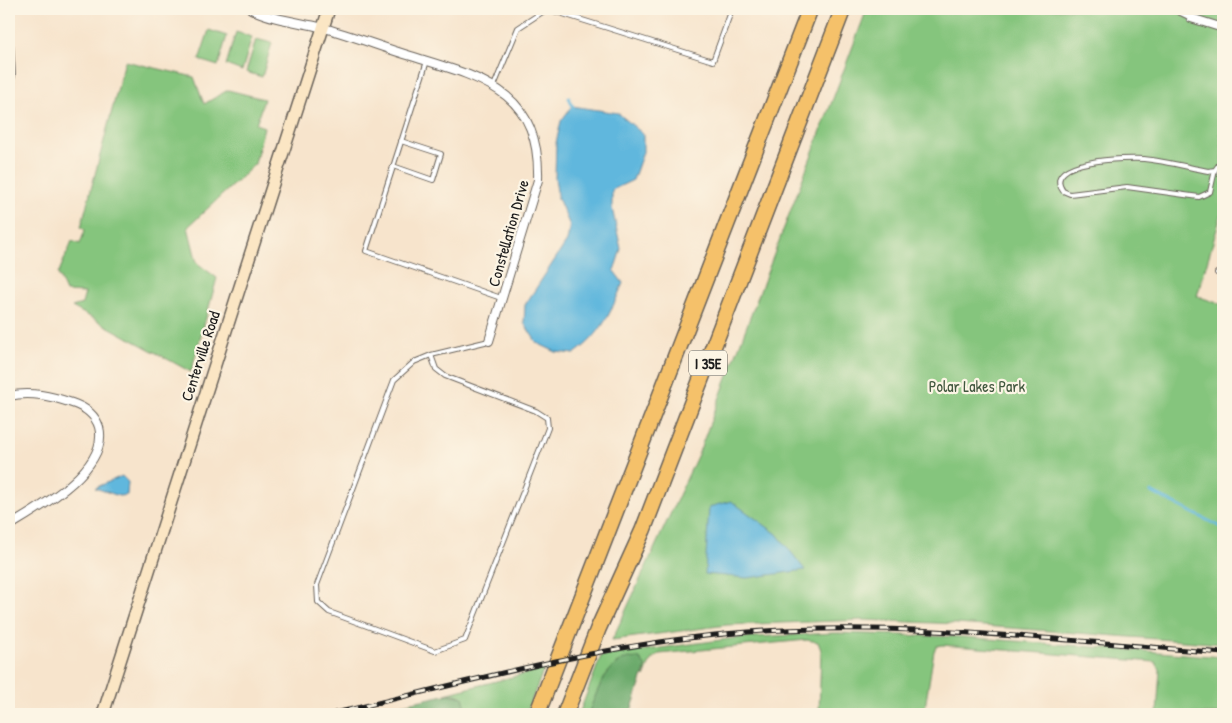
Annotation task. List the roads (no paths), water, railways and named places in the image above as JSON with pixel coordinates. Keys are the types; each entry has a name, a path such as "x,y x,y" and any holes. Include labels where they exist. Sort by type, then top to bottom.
{"highway":[{"name":"I 35E","path":"537,714 810,9"},
{"name":"I 35E","path":"565,714 598,629 643,530 843,9"}],"main road":[{"name":"Centerville Road","path":"103,714 329,9"}],"street":[{"name":"Constellation Drive","path":"251,9 323,28 470,74 494,86 508,97 526,120 534,138 539,165 534,199 489,341"},
{"path":"1192,18 1223,28"},
{"path":"9,44 9,84"},
{"path":"9,396 34,393 80,405 96,420 100,430 95,453 78,476 49,502 9,526"}],"lane":[{"path":"494,86 518,28 547,9 713,61 732,9"},
{"path":"1172,9 1192,18"},
{"path":"427,61 366,251 503,298"},
{"path":"1215,170 1208,171 1146,159 1109,160 1067,168 1062,173 1060,181 1063,191 1070,194 1127,187 1199,197 1210,192 1215,170 1220,163 1223,136"},
{"path":"393,166 433,180 439,162 441,154 401,141"},
{"path":"1217,273 1223,271"},
{"path":"430,355 436,369 445,376 536,411 547,418 548,428 465,640 435,651 329,612 318,602 317,585 394,380 414,362 430,355 489,341"}],"water":[{"path":"572,106 618,113 643,134 643,152 633,180 612,190 612,208 621,249 614,271 623,283 604,323 592,339 574,354 556,352 537,343 524,323 525,305 567,241 570,226 558,198 555,178 556,143 561,121"},
{"path":"122,476 128,482 127,495 119,496 95,488"},
{"path":"731,501 777,534 805,570 747,578 705,574 709,507"}],"waterway":[{"path":"569,98 574,109"},
{"path":"1151,492 1223,528"}],"railway":[{"path":"331,714 591,654 696,637 749,632 808,629 927,631 1046,638 1223,653"}],"park label":[{"name":"Polar Lakes Park","path":"977,386"}]}
